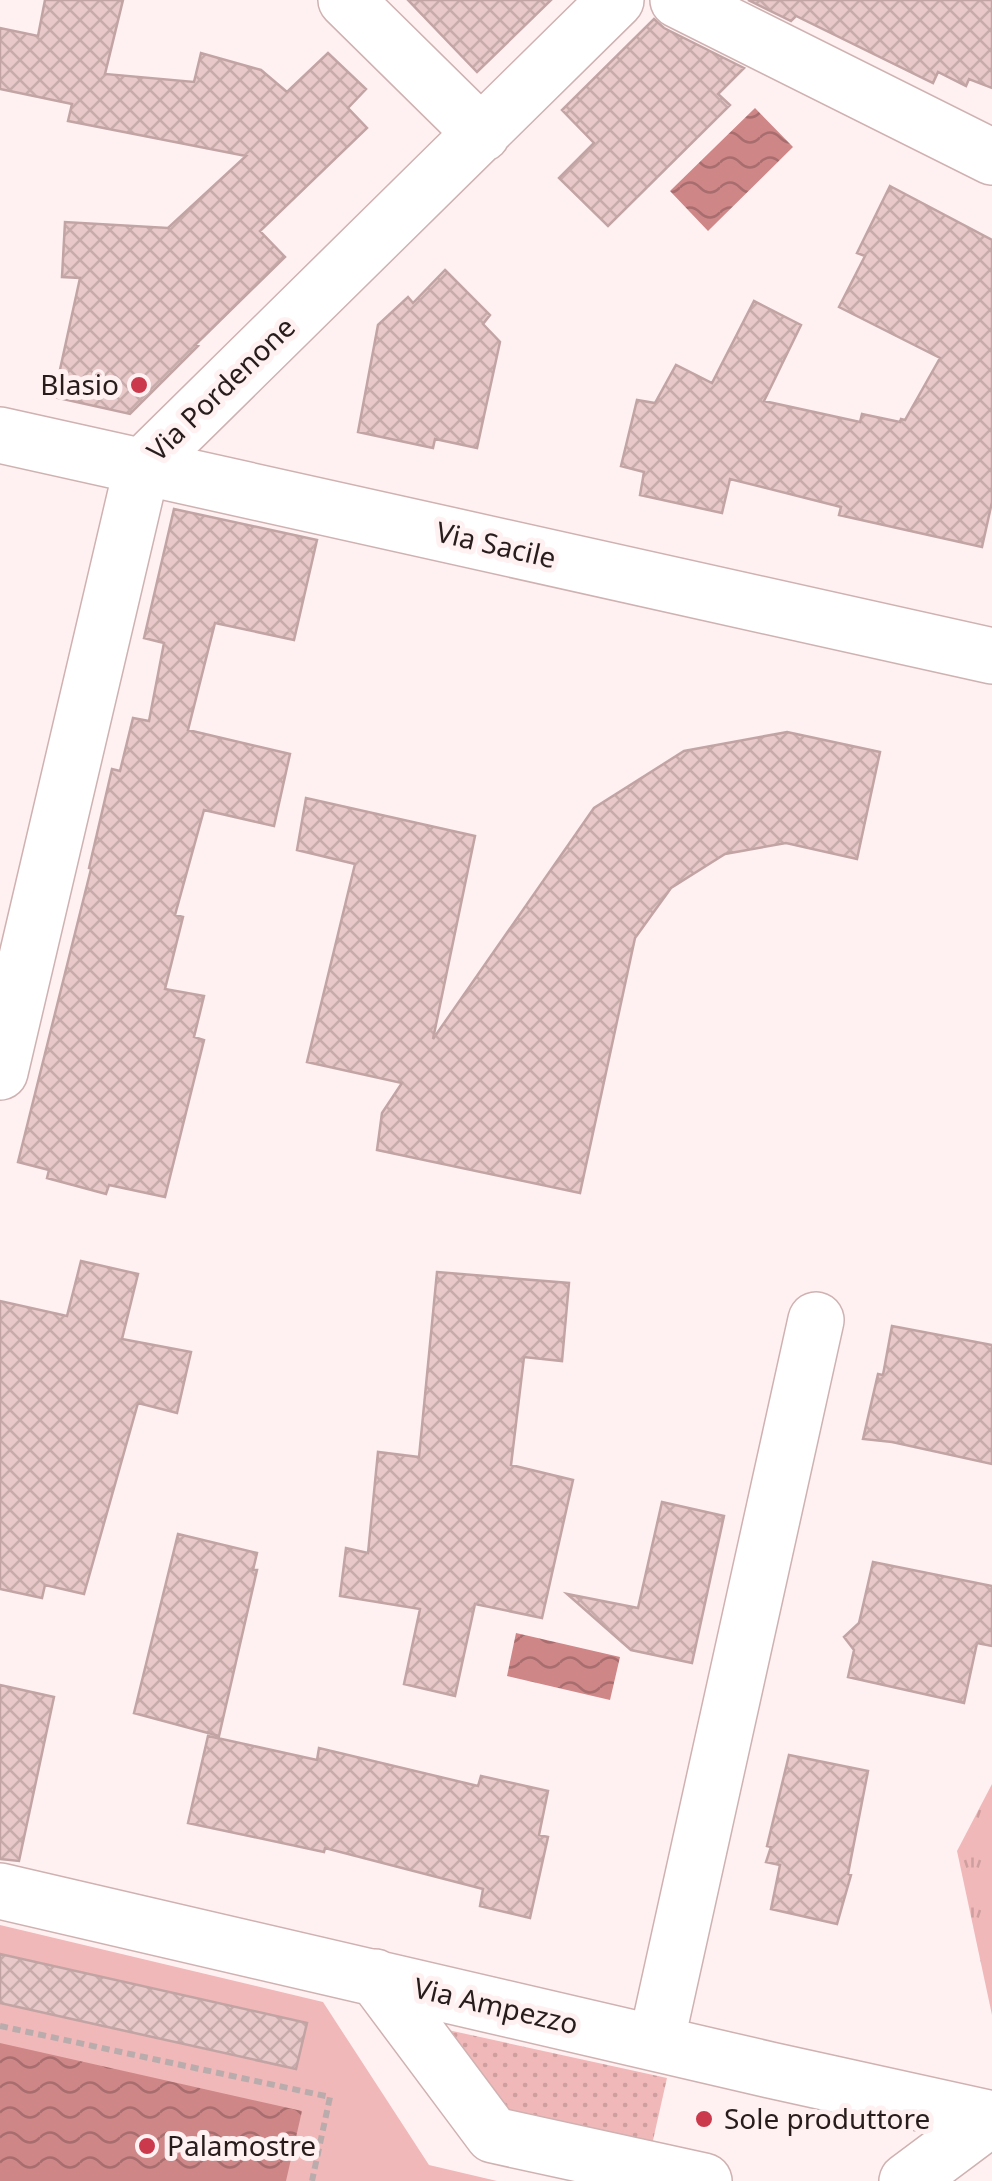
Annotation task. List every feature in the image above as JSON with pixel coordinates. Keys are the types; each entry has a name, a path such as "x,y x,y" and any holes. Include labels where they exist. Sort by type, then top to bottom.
{"street":[{"path":"346,0 482,134"},
{"name":"Via Pordenone","path":"0,1072 142,467 616,0"},
{"path":"678,0 992,157"},
{"name":"Via Sacile","path":"0,434 992,656"},
{"path":"656,2044 816,1320"},
{"name":"Via Ampezzo","path":"0,1891 991,2119"},
{"path":"375,1977 493,2135 704,2181"},
{"path":"907,2181 991,2119"}],"path":[{"path":"0,2026 330,2097 312,2181"}],"green space":[{"path":"992,1784 992,2015 957,1851"},
{"path":"0,1925 323,2002 429,2165 497,2181 0,2181"},
{"path":"448,2030 667,2078 649,2158 506,2126"}],"water":[{"path":"755,108 793,147 708,231 670,191"},
{"path":"516,1633 620,1657 610,1700 507,1676"},
{"name":"Palamostre","path":"0,2043 302,2111 286,2181 0,2181"}],"building":[{"path":"45,0 123,0 105,74 194,82 201,53 261,70 287,92 328,53 366,89 348,108 367,128 260,231 285,257 130,414 54,397 80,278 62,277 65,222 168,228 246,156 68,121 72,104 0,89 0,28 38,36"},
{"path":"408,0 551,0 477,72"},
{"path":"748,0 992,0 992,88 969,79 966,86 938,72 933,83 796,16 791,21"},
{"path":"654,19 664,28 744,68 718,94 730,105 608,226 559,178 594,143 562,110"},
{"path":"890,186 992,240 992,502 982,547 839,515 841,507 730,479 722,513 640,495 644,472 621,466 637,400 655,403 676,365 712,383 754,301 801,325 764,401 860,422 862,414 905,420 940,358 839,307 865,256 857,253"},
{"path":"445,270 490,315 483,324 500,342 477,448 435,439 433,448 358,432 378,325 408,297 413,303"},
{"path":"174,509 317,540 294,640 215,623 188,730 290,754 274,826 204,810 175,915 183,917 165,989 204,996 194,1037 204,1040 165,1197 109,1185 106,1194 47,1178 49,1170 18,1162 112,769 120,771 133,718 149,721 164,643 144,638"},
{"path":"787,732 880,752 857,859 786,843 725,854 671,888 635,938 580,1193 377,1150 382,1113 402,1083 307,1062 355,864 297,850 306,798 475,836 433,1039 594,808 684,751"},
{"path":"81,1261 138,1274 122,1339 191,1352 177,1413 138,1403 84,1594 45,1585 42,1598 0,1589 0,1301 67,1316"},
{"path":"437,1272 569,1283 562,1361 524,1357 511,1465 573,1480 542,1618 475,1604 455,1696 404,1684 420,1609 340,1596 346,1548 368,1553 378,1452 419,1457"},
{"path":"892,1326 992,1345 992,1464 863,1439 878,1374 883,1375"},
{"path":"662,1502 724,1516 692,1663 631,1650 567,1594 638,1608"},
{"path":"178,1534 257,1553 253,1570 257,1570 219,1736 134,1713"},
{"path":"873,1562 992,1586 992,1646 977,1643 964,1703 848,1677 854,1650 844,1637 859,1623"},
{"path":"0,1685 54,1697 19,1861 0,1859"},
{"path":"208,1736 317,1760 319,1748 478,1786 481,1776 548,1791 539,1835 548,1837 530,1918 480,1906 483,1889 325,1848 324,1852 188,1823"},
{"path":"789,1755 868,1771 848,1874 851,1875 837,1924 771,1909 780,1865 766,1862 771,1847 767,1846"},
{"path":"0,1954 307,2023 296,2069 0,2003"}],"place":[{"name":"Blasio","path":"139,385"},
{"name":"Sole produttore","path":"704,2119"},
{"name":"Palamostre","path":"147,2146"}]}
